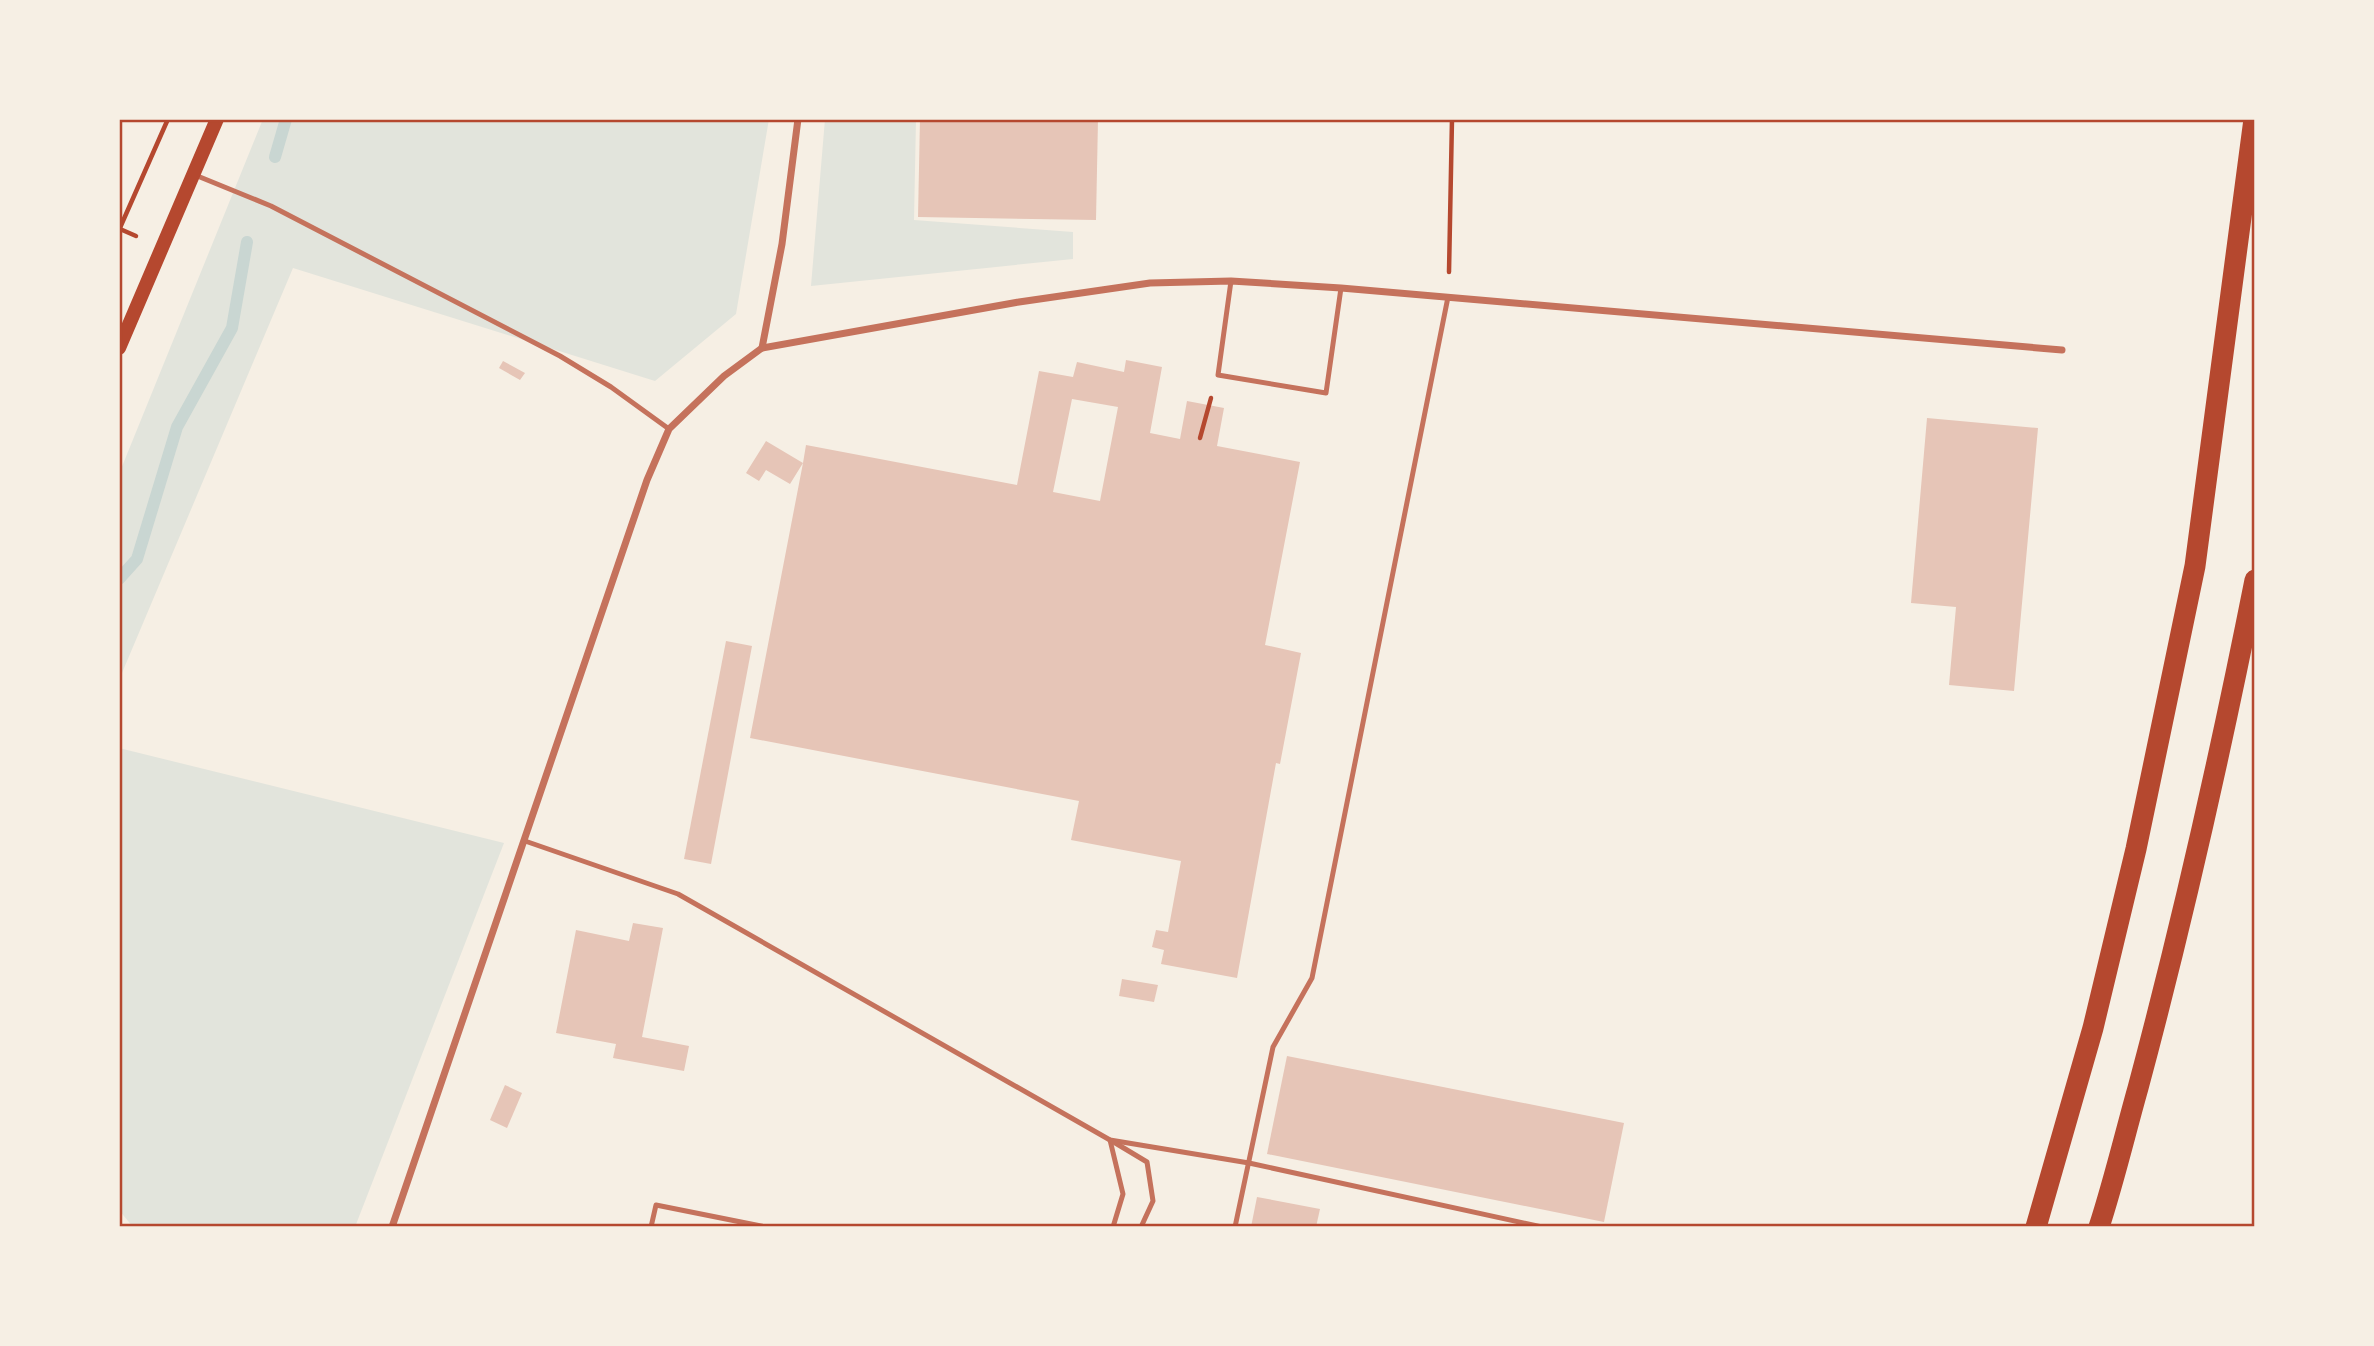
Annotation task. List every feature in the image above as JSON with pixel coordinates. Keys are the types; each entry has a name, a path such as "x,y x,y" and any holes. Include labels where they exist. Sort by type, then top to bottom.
{"highway":[{"path":"2036,1227 2093,1028 2136,849 2195,566 2254,119"},
{"path":"2099,1227 2164,992 2226,727 2255,580"}],"main road":[{"path":"119,348 217,119"}],"street":[{"path":"762,348 782,244 798,119"},
{"path":"392,1227 647,480 669,429 724,376 762,348 1019,302 1150,283 1231,281 1341,288 2062,350"}],"lane":[{"path":"195,175 271,206 548,349 611,387 669,429"},
{"path":"1231,281 1218,375 1326,393 1341,288"},
{"path":"1235,1227 1273,1047 1312,978 1448,297"},
{"path":"525,841 677,894 1147,1162 1153,1200 1141,1227"},
{"path":"1110,1140 1249,1163 1542,1227"},
{"path":"1110,1140 1123,1194 1113,1227"},
{"path":"651,1227 656,1205 766,1227"}],"path":[{"path":"119,230 167,119"},
{"path":"1448,297 1452,119"},
{"path":"1200,438 1218,375"}],"shaded area":[{"path":"263,119 769,119 736,314 655,381 293,268 119,680 119,474"},
{"path":"825,119 916,119 914,220 1073,232 1073,259 811,286"},
{"path":"119,748 504,843 355,1227 133,1227 119,1210"}],"building":[{"path":"920,119 1098,119 1096,220 918,217"},
{"path":"1126,360 1162,367 1150,433 1180,439 1187,401 1224,408 1217,446 1300,462 1265,645 1301,653 1280,764 1276,763 1237,978 1161,964 1164,950 1152,947 1156,930 1168,932 1181,861 1071,840 1079,801 750,738 806,445 1017,485 1039,371 1073,377 1077,362 1124,372","holes":["1072,399 1118,407 1100,501 1053,492"]},
{"path":"503,361 525,373 520,380 499,368"},
{"path":"1927,418 2038,428 2014,691 1949,685 1956,607 1911,603"},
{"path":"766,441 803,463 790,484 766,470 759,481 746,473"},
{"path":"726,641 752,646 711,864 684,859"},
{"path":"633,923 663,928 642,1037 689,1046 684,1071 613,1058 616,1044 556,1033 576,930 629,941"},
{"path":"1122,979 1158,985 1154,1002 1119,996"},
{"path":"1287,1056 1624,1123 1604,1222 1267,1154"},
{"path":"505,1085 522,1093 507,1128 490,1120"},
{"path":"1257,1197 1320,1209 1316,1227 1251,1227"}],"waterway":[{"path":"275,157 286,119"},
{"path":"119,579 137,559 177,427 232,328 247,242"}]}
